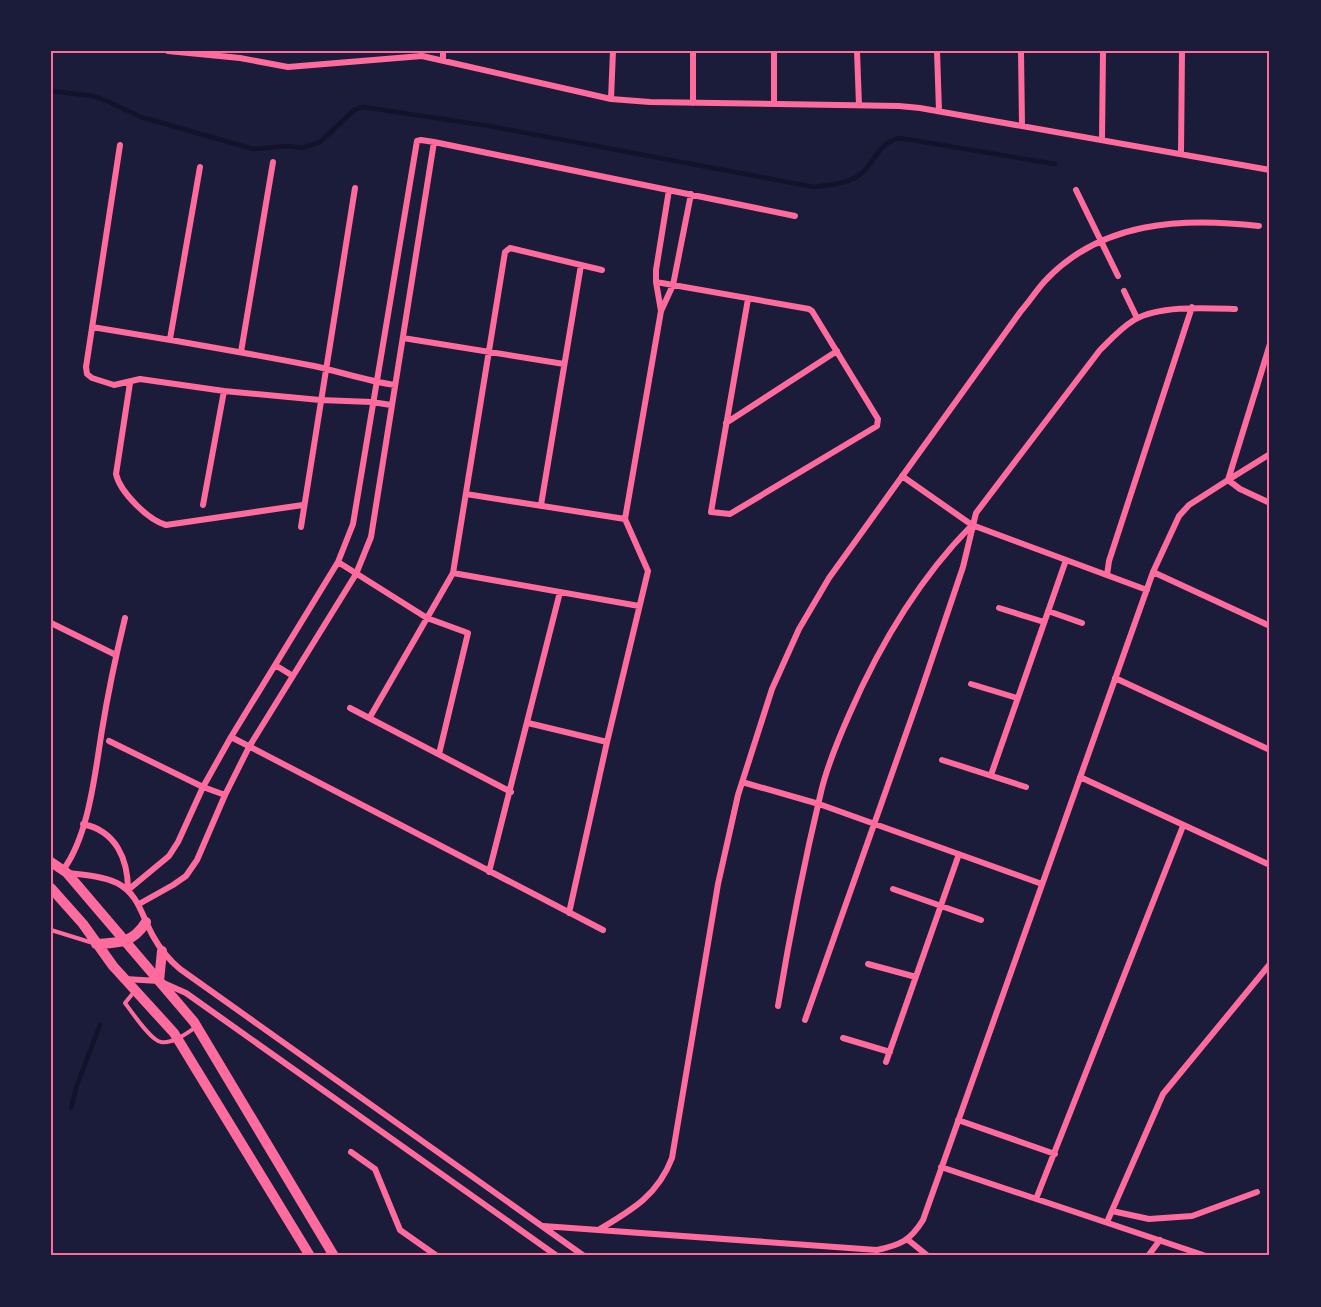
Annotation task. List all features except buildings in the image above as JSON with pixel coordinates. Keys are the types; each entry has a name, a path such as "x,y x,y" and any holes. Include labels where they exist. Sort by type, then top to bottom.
{"main road":[{"path":"51,862 65,872 197,1027 334,1256"},
{"path":"51,888 69,907 124,979 178,1038 310,1256"},
{"path":"96,944 134,938 146,922"},
{"path":"159,981 162,951"},
{"path":"260,1173 278,1162"}],"street":[{"path":"168,51 240,58 288,67 422,53 443,60 611,99 650,102 899,106 939,111 1270,170"},
{"path":"443,51 443,60"},
{"path":"611,99 613,51"},
{"path":"693,51 693,103"},
{"path":"774,51 774,104"},
{"path":"857,51 859,105"},
{"path":"937,51 939,111"},
{"path":"1021,51 1022,126"},
{"path":"1102,140 1103,51"},
{"path":"1181,154 1182,51"},
{"path":"128,890 168,856 178,842 203,787 231,737 338,562 353,524 417,141 434,142 795,216"},
{"path":"139,904 186,876 197,860 249,747 356,573 371,537 434,142"},
{"path":"120,145 86,367 87,374 92,378 114,385 140,380 224,391 391,405"},
{"path":"241,352 273,162"},
{"path":"170,339 201,167"},
{"path":"300,527 355,188"},
{"path":"661,311 656,282 669,190"},
{"path":"1076,190 1118,276"},
{"path":"569,913 648,571 625,519 661,311 673,285 691,194"},
{"path":"598,1230 627,1214 651,1194 661,1183 672,1158 718,884 742,782 772,689 799,629 829,578 1045,281 1067,262 1101,241 1132,229 1157,225 1233,223 1259,226"},
{"path":"370,717 453,573 507,249 602,270"},
{"path":"541,506 581,265"},
{"path":"656,282 673,285 748,299 812,311 878,419 878,426 730,514 711,512 748,299"},
{"path":"1124,291 1137,318"},
{"path":"1107,575 1109,561 1192,307"},
{"path":"805,1020 963,567 976,513 1100,350 1119,330 1137,318 1166,310 1192,307 1235,309"},
{"path":"92,327 241,352 395,385"},
{"path":"403,338 564,364"},
{"path":"1228,480 1270,344"},
{"path":"726,423 837,351"},
{"path":"130,383 116,474 119,486 155,522 166,525 303,505"},
{"path":"203,505 224,391"},
{"path":"543,1226 877,1250 896,1246 916,1231 958,1120 1153,572 1179,516 1189,505 1270,454"},
{"path":"902,476 972,525 1147,590"},
{"path":"1228,480 1240,489 1270,504"},
{"path":"466,494 625,519"},
{"path":"778,1006 792,922 820,792 835,747 883,645 945,553 972,525"},
{"path":"990,775 1066,560"},
{"path":"338,562 427,618 468,633 439,754"},
{"path":"1153,572 1270,626"},
{"path":"453,573 639,606"},
{"path":"489,872 560,592"},
{"path":"999,608 1044,622"},
{"path":"1048,611 1082,623"},
{"path":"125,618 116,655 95,777 77,848 65,872 104,878 128,890 139,904 146,922 170,961 584,1256"},
{"path":"51,623 116,655"},
{"path":"275,665 293,676"},
{"path":"1115,678 1270,750"},
{"path":"970,684 1017,698"},
{"path":"350,708 511,792"},
{"path":"528,723 607,742"},
{"path":"231,737 603,930"},
{"path":"109,741 203,787 225,795"},
{"path":"942,760 1026,787"},
{"path":"1080,777 1270,866"},
{"path":"742,782 875,823 1042,884"},
{"path":"83,824 106,834 117,845 124,858 128,890"},
{"path":"1036,1199 1183,826"},
{"path":"886,1062 959,854"},
{"path":"893,889 981,920"},
{"path":"868,964 916,977"},
{"path":"1107,1222 1163,1094 1270,964"},
{"path":"124,979 159,981 186,993 557,1256"},
{"path":"843,1038 890,1052"},
{"path":"958,1120 1055,1154"},
{"path":"351,1152 375,1170 400,1230 437,1256"},
{"path":"941,1167 1206,1256"},
{"path":"1112,1211 1149,1219 1192,1216 1257,1192"},
{"path":"534,1239 543,1226"},
{"path":"907,1239 928,1256"},
{"path":"1148,1256 1160,1240"}],"lane":[{"path":"51,930 96,944"},
{"path":"135,990 125,1004 154,1038 161,1042 178,1038 197,1027"}],"waterway":[{"path":"51,91 93,96 141,117 253,149 288,146 302,148 320,142 354,110 363,107 489,126 814,187 840,183 858,176 883,147 900,138 1055,164"},
{"path":"71,1108 77,1085 100,1025"}]}
